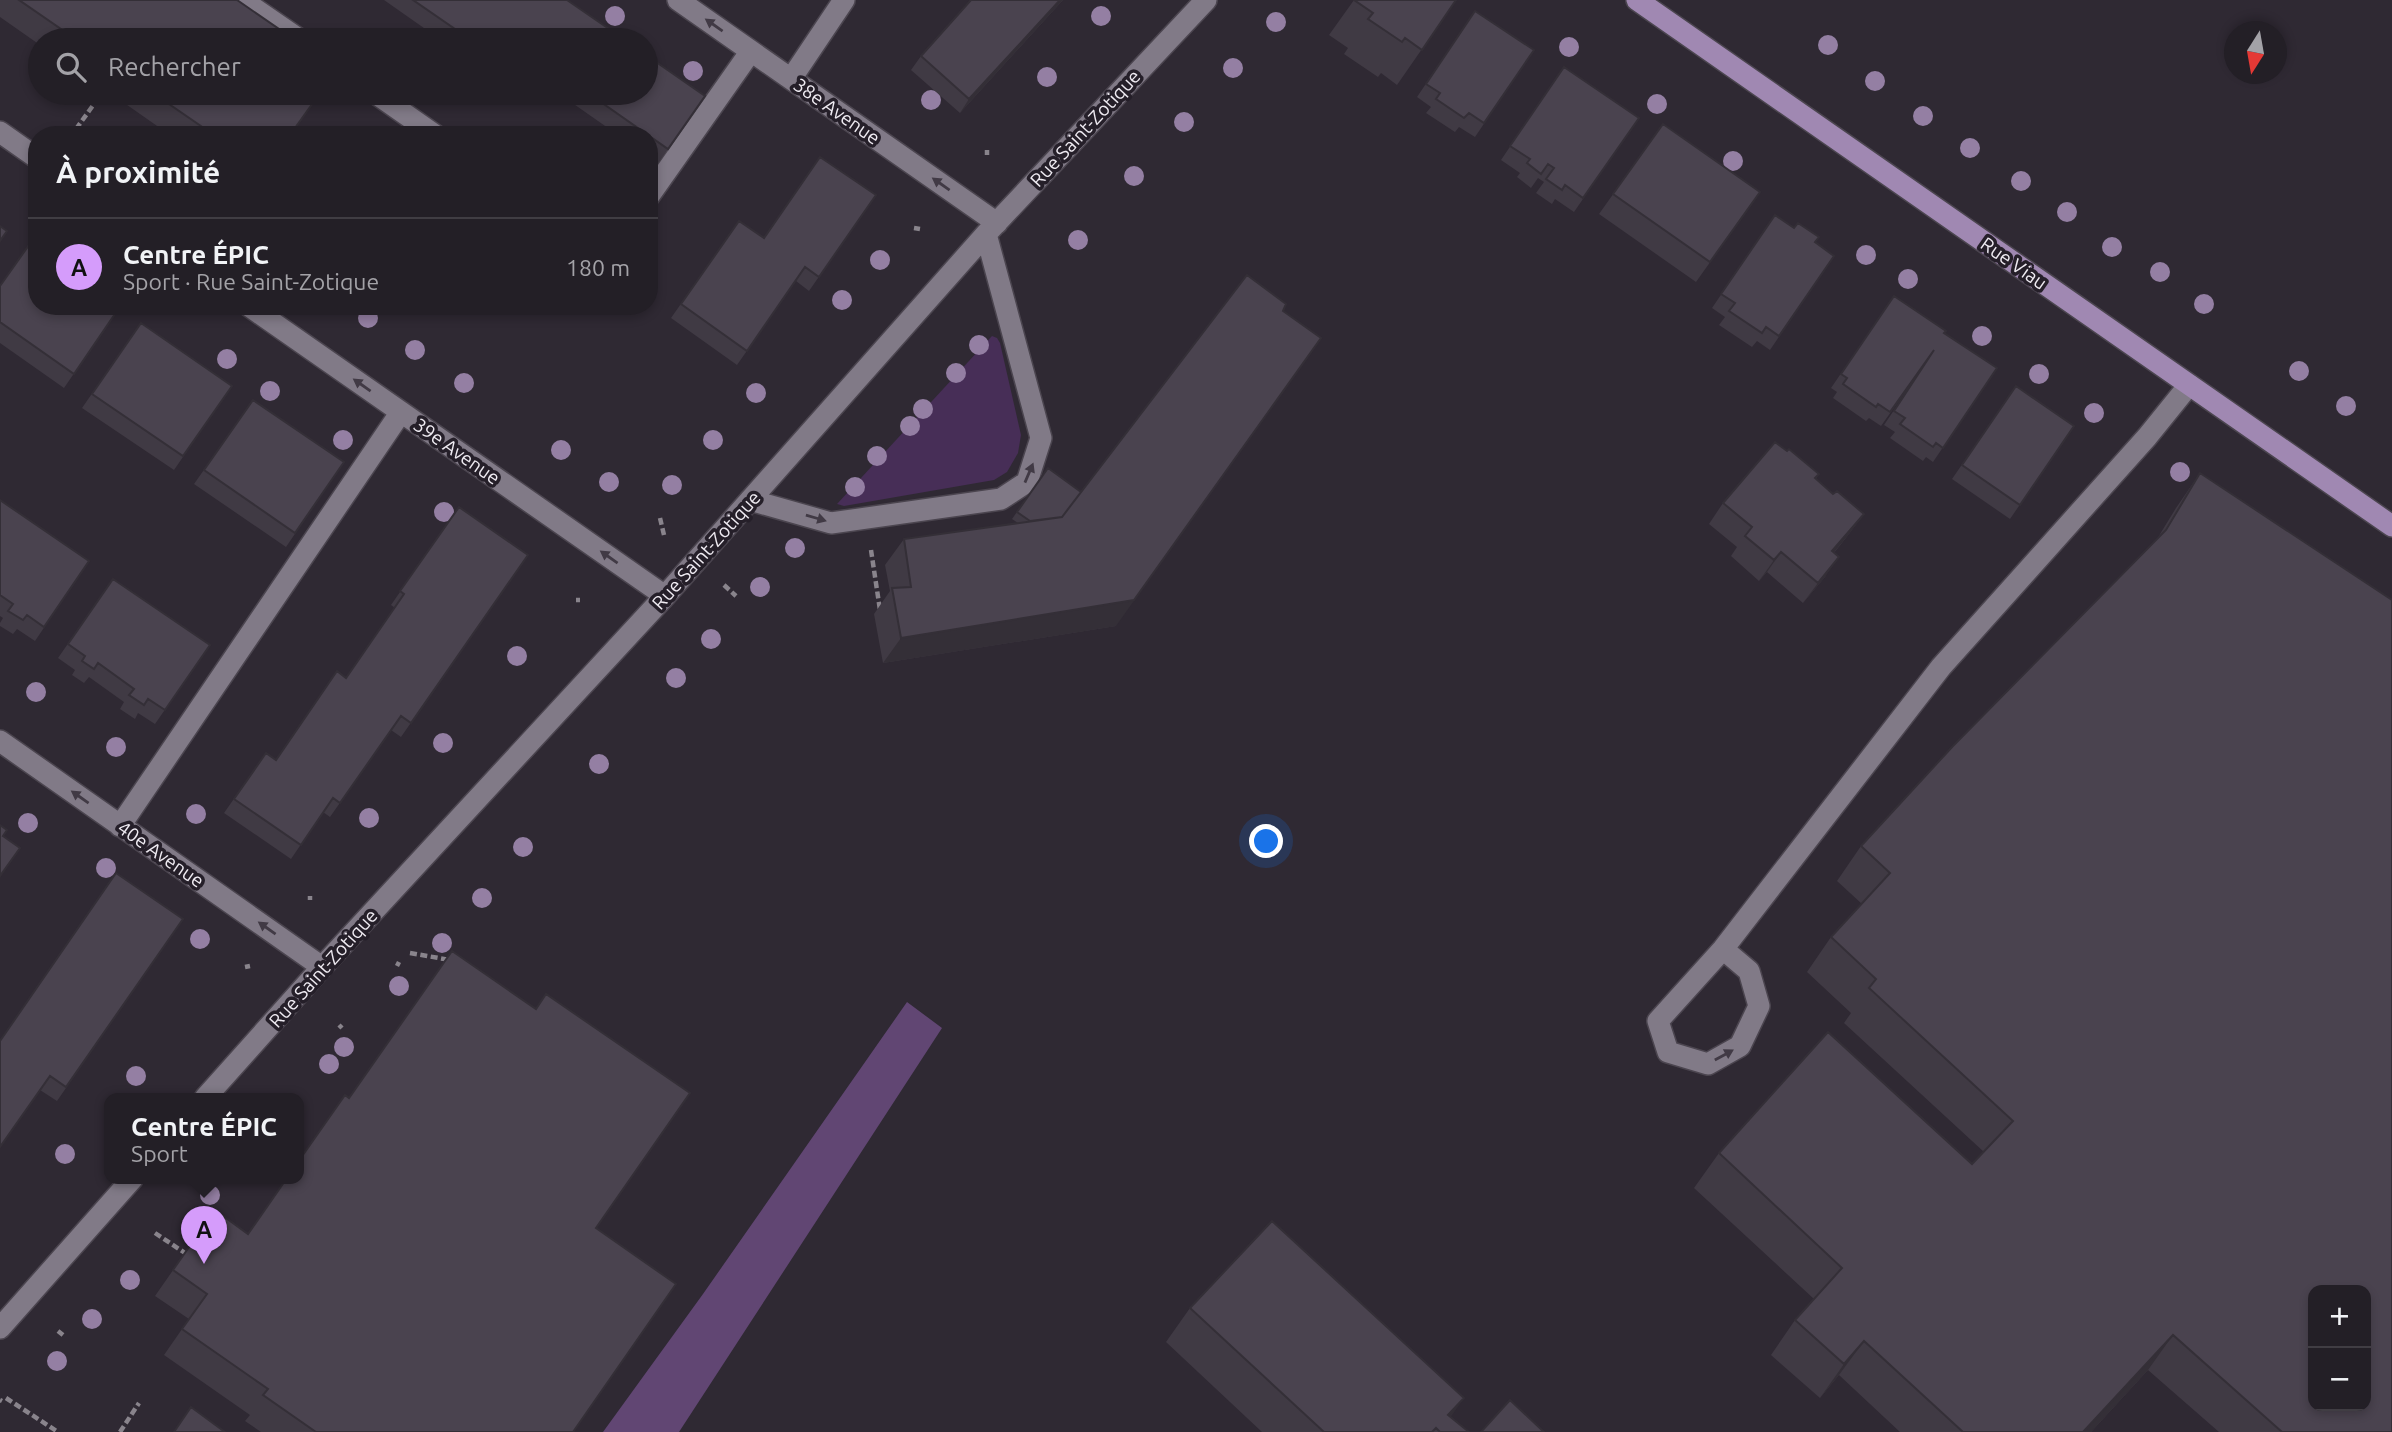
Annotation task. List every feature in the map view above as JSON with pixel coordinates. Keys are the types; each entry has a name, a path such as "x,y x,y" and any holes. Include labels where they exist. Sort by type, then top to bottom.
{"main road":[{"name":"Rue Viau","path":"1637,0 2392,526"}],"street":[{"path":"242,0 283,28"},
{"name":"38e Avenue","path":"678,0 791,79 991,228"},
{"path":"791,79 844,0"},
{"name":"Rue Saint-Zotique","path":"209,1093 322,967 666,596 991,228 1206,0"},
{"path":"658,183 751,51"},
{"path":"392,105 422,126"},
{"path":"0,132 28,152"},
{"path":"750,500 831,523 1001,499 1027,482 1041,438 991,228"},
{"name":"39e Avenue","path":"262,315 666,596"},
{"path":"1723,949 1749,971 1759,1006 1740,1046 1708,1064 1668,1052 1658,1021 1723,949 1941,667 2147,437 2189,385"},
{"path":"120,826 401,412"},
{"name":"40e Avenue","path":"0,741 322,967"},
{"path":"0,1328 128,1184"}],"path":[{"path":"78,126 93,105"},
{"path":"660,518 664,535"},
{"path":"724,585 736,596"},
{"path":"410,953 455,961"},
{"path":"155,1233 185,1253"},
{"path":"3,1400 58,1432"},
{"path":"120,1432 139,1403"}],"shaded area":[{"path":"992,336 1000,343 1021,435 1018,453 1007,472 994,480 844,506 837,504"},
{"path":"907,1002 942,1028 679,1432 603,1432 703,1294"}],"building":[{"path":"19,0 237,0 278,28 60,28"},
{"path":"413,0 567,0 608,28 454,28"},
{"path":"971,0 1060,0 969,99 921,56"},
{"path":"1354,0 1456,0 1422,50 1405,38 1402,42 1368,19 1373,13"},
{"path":"1475,11 1534,50 1484,123 1469,113 1464,118 1436,99 1440,93 1426,84"},
{"path":"658,63 705,96 668,149 658,142 658,126 635,126 605,105 658,105"},
{"path":"1564,67 1639,118 1583,198 1565,185 1562,190 1546,179 1554,168 1548,164 1541,174 1527,163 1530,159 1510,146"},
{"path":"170,105 311,105 296,126 201,126"},
{"path":"1663,124 1760,192 1710,262 1613,194"},
{"path":"820,157 876,195 819,277 805,267 747,351 681,304 739,221 764,238"},
{"path":"1775,215 1794,228 1798,223 1819,237 1815,242 1834,256 1779,336 1766,327 1762,333 1729,311 1735,303 1721,294"},
{"path":"0,226 7,231 0,241"},
{"path":"28,246 28,315 114,315 74,374 0,322 0,286"},
{"path":"1247,275 1286,304 1283,311 1321,338 1134,600 901,638 892,588 911,587 904,539 1062,517"},
{"path":"1894,296 1997,368 1943,448 1936,443 1933,447 1900,424 1905,418 1894,411 1934,350 1890,412 1878,404 1876,407 1843,384 1847,378 1841,374"},
{"path":"141,323 232,386 183,456 92,394"},
{"path":"2016,386 2074,426 2020,505 1962,465"},
{"path":"253,400 344,462 295,533 204,470"},
{"path":"1775,442 1787,451 1789,449 1819,474 1815,478 1833,494 1837,491 1864,514 1832,551 1839,557 1818,583 1781,552 1774,560 1745,536 1752,527 1723,503"},
{"path":"1048,468 1081,492 1062,517 1030,521 1017,512"},
{"path":"2200,473 2392,600 2392,1432 2282,1432 2173,1335 2083,1432 1963,1432 1864,1341 1844,1364 1795,1320 1842,1268 1719,1153 1828,1032 1972,1164 2013,1121 1869,988 1876,979 1831,937 1890,873 1861,846 1953,746 2166,530"},
{"path":"0,500 89,561 44,627 27,615 23,620 8,611 13,604 0,595"},
{"path":"459,507 528,555 411,723 401,716 340,803 333,798 301,845 234,799 266,753 276,760 337,671 346,678 404,594 400,591"},
{"path":"113,579 210,645 165,710 148,699 144,705 129,695 134,689 98,663 94,669 82,661 85,656 68,644"},
{"path":"0,825 7,830 3,836 20,848 0,876"},
{"path":"116,873 183,919 66,1087 50,1076 0,1147 0,1041"},
{"path":"452,951 536,1009 546,994 690,1093 596,1228 676,1284 573,1432 316,1432 263,1395 268,1389 182,1329 207,1294 173,1270 215,1210 248,1234 283,1184 304,1184 304,1153 345,1095 349,1098"},
{"path":"1272,1221 1464,1398 1448,1415 1469,1432 1440,1432 1436,1428 1432,1432 1324,1432 1190,1308"},
{"path":"1510,1400 1544,1432 1481,1432"},
{"path":"191,1407 225,1432 174,1432"}],"place":[{"name":"Centre ÉPIC","path":"204,1264"}]}
